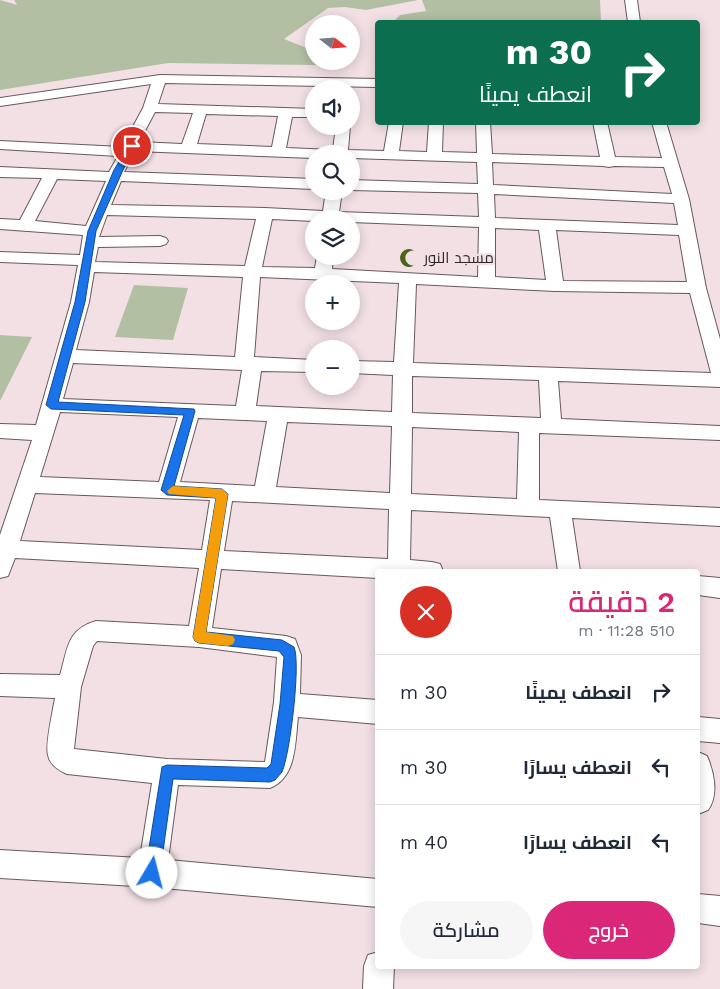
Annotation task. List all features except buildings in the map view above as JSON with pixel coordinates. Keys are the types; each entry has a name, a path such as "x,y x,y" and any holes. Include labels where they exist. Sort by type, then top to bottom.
{"street":[{"path":"631,0 634,20"},
{"path":"160,79 150,108 115,178 91,237 80,302 44,433 4,559 212,560 380,569"},
{"path":"0,102 160,79 305,84"},
{"path":"360,85 375,83"},
{"path":"150,108 305,113"},
{"path":"188,149 201,109"},
{"path":"278,152 286,112"},
{"path":"391,155 396,125"},
{"path":"434,157 436,125"},
{"path":"483,125 486,159 486,282"},
{"path":"601,125 609,162"},
{"path":"660,125 681,199 697,288 720,372"},
{"path":"0,166 6,146 305,153"},
{"path":"216,212 233,151"},
{"path":"360,154 670,163"},
{"path":"572,161 587,227"},
{"path":"0,172 115,178 305,184"},
{"path":"25,225 51,175"},
{"path":"360,185 486,189 681,199"},
{"path":"101,210 266,213 305,216"},
{"path":"154,270 167,211"},
{"path":"245,413 252,272 266,213"},
{"path":"360,219 686,230"},
{"path":"0,224 25,225 91,237 160,242"},
{"path":"547,226 555,286"},
{"path":"0,257 154,270 323,274 555,286 697,288"},
{"path":"323,274 324,265"},
{"path":"399,569 408,278"},
{"path":"64,356 159,358 248,365 305,366"},
{"path":"360,367 720,380"},
{"path":"548,375 552,427"},
{"path":"51,405 720,433"},
{"path":"167,490 190,411"},
{"path":"264,496 278,416"},
{"path":"528,508 529,425"},
{"path":"0,431 44,433"},
{"path":"27,485 720,517"},
{"path":"199,637 222,494"},
{"path":"560,510 570,569"},
{"path":"700,586 720,588"},
{"path":"96,631 199,637 286,647 290,657 287,704 279,763 270,775 167,772 67,761 60,753 69,687 82,641 90,633 96,631"},
{"path":"0,686 69,687"},
{"path":"287,704 375,712"},
{"path":"700,729 720,731"},
{"path":"152,873 167,772"},
{"path":"700,783 700,798"},
{"path":"0,864 152,873 375,893"},
{"path":"700,909 720,911"},
{"path":"378,969 378,989"}],"green space":[{"path":"0,0 17,5 14,0 418,0 366,10 345,7 328,8 318,15 305,15 305,24 284,39 305,47 305,65 168,63 0,90"},
{"path":"422,0 600,0 601,20 395,20 400,15 426,11"},
{"path":"134,285 188,288 173,340 115,337"},
{"path":"0,335 32,337 0,401"}],"slow traffic":[{"path":"173,491 222,494 199,637 228,640"}],"place":[{"name":"مسجد النور","path":"409,258"}],"route":[{"path":"132,146 118,170 92,231 80,302 51,405 190,411 167,490 222,494 199,637 282,646 286,647 289,651 290,657 287,704 277,767 270,775 167,772 152,873"}]}
